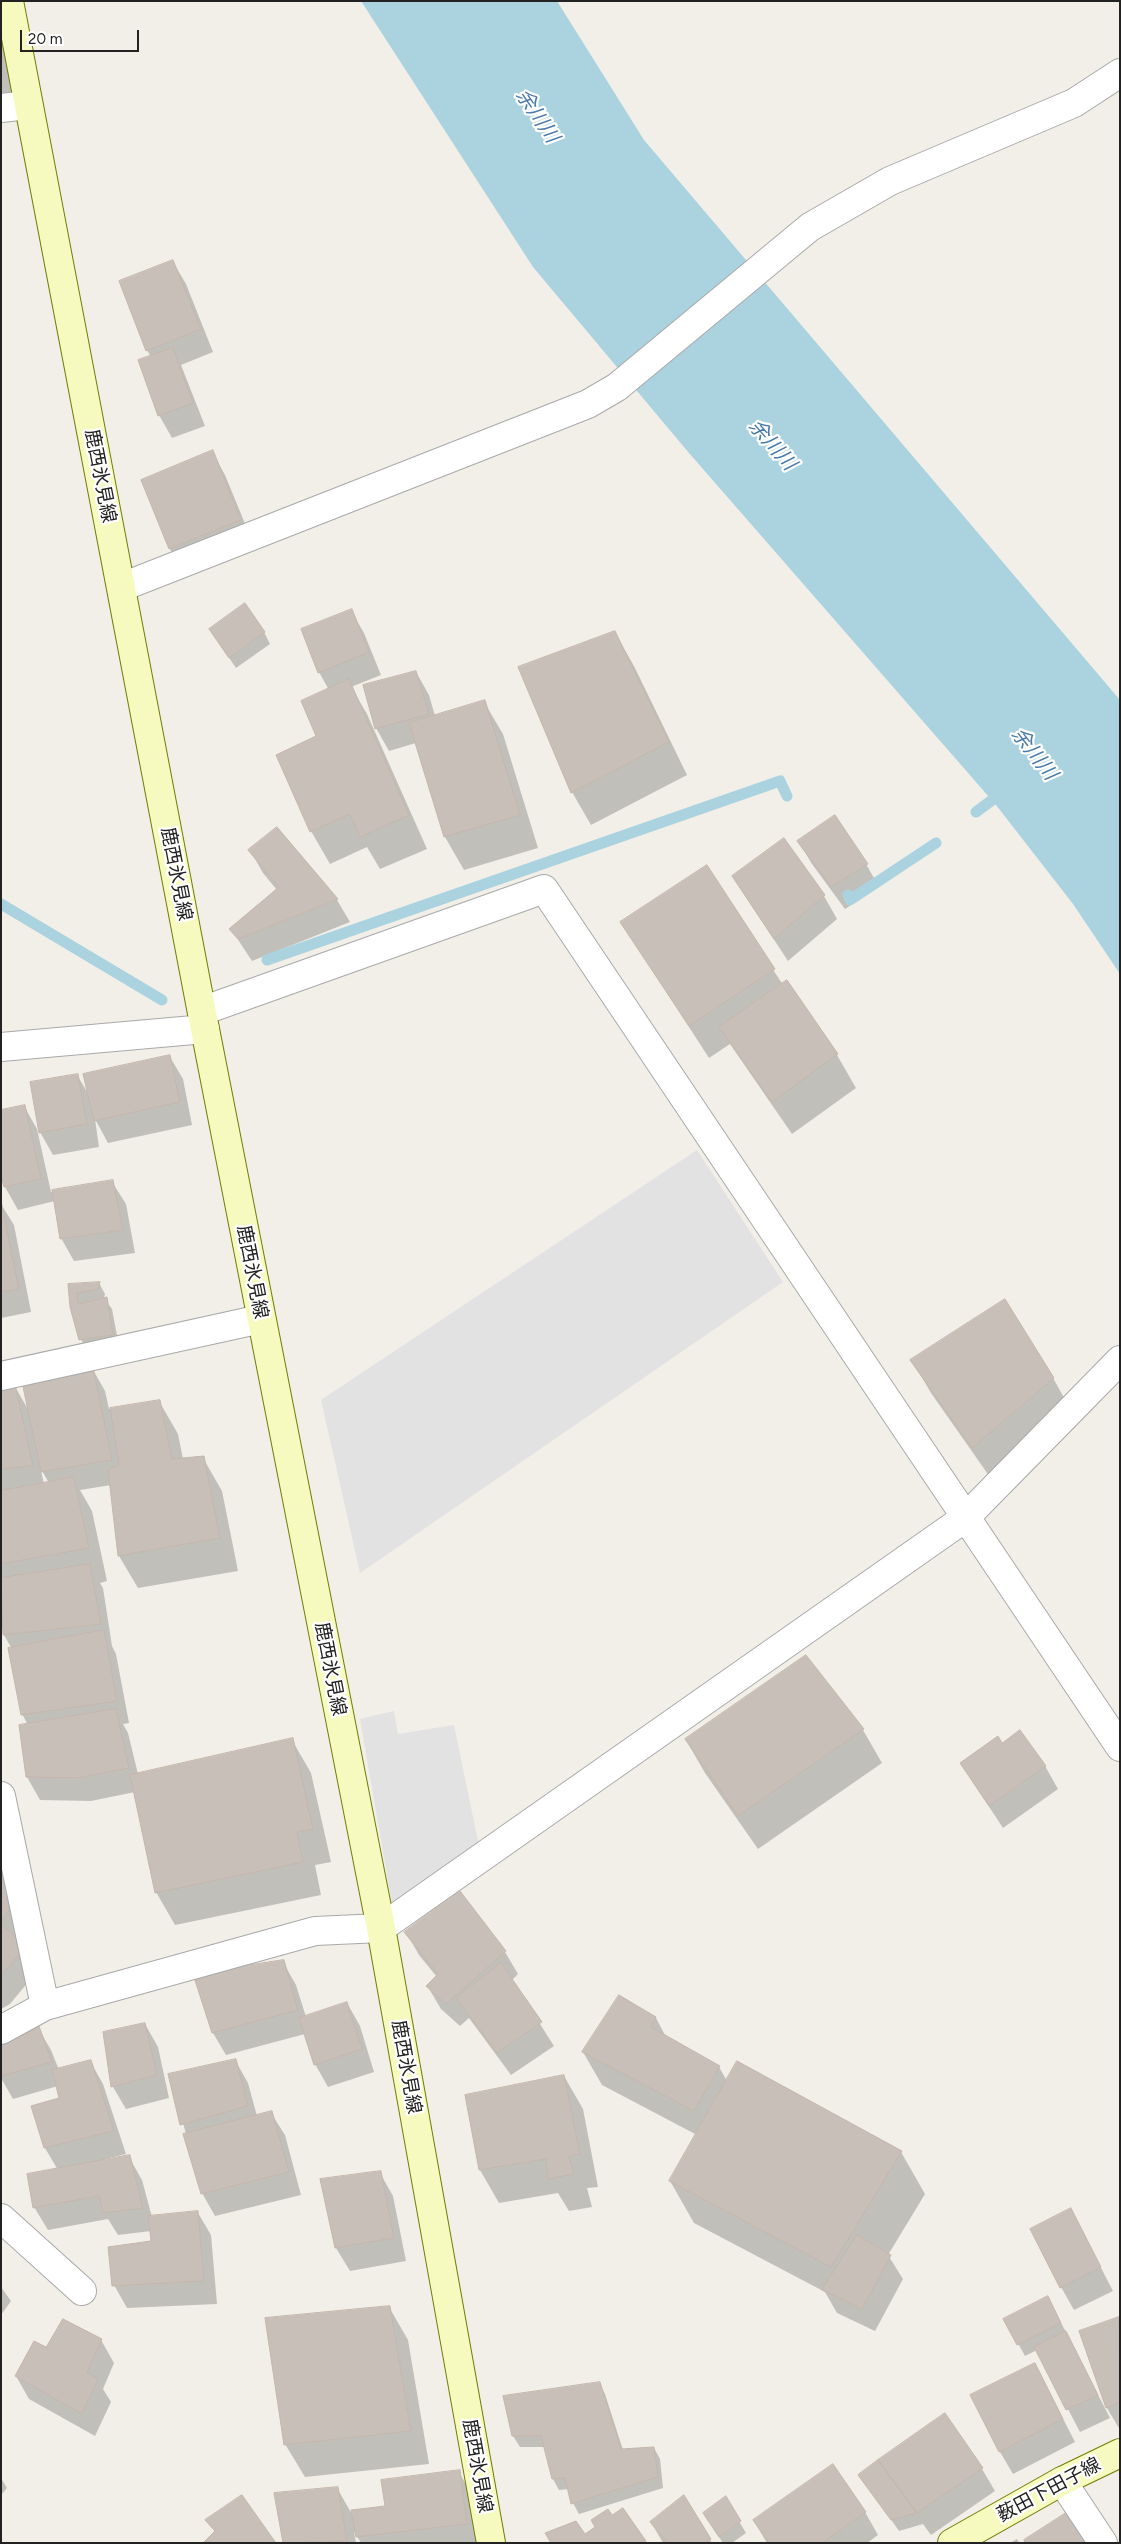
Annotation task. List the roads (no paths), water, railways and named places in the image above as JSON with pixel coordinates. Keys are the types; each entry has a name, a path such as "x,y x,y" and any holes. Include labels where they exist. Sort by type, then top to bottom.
{"main road":[{"name":"鹿西氷見線","path":"9,1 203,1020 381,1928 491,2543"},
{"name":"薮田下田子線","path":"952,2543 1062,2481 1120,2453"}],"street":[{"path":"122,587 588,404 617,387 810,227 890,181 1074,103 1120,73"},
{"path":"1,108 28,105"},
{"path":"1,1047 203,1020 544,889 1120,1747"},
{"path":"1,1376 261,1319"},
{"path":"1,2030 46,2006 316,1931 381,1928 965,1518 1120,1360"},
{"path":"1,1796 46,2006"},
{"path":"5,2230 82,2291"},
{"path":"1062,2481 1103,2543"}],"water":[{"name":"余川川","path":"361,1 557,1 644,140 1120,700 1120,974 1073,904 996,805 689,453 533,267"}],"waterway":[{"path":"267,960 780,781 787,796"},
{"path":"976,812 1003,792"},
{"path":"848,895 850,900 936,843"},
{"path":"1,904 162,1000"}]}
